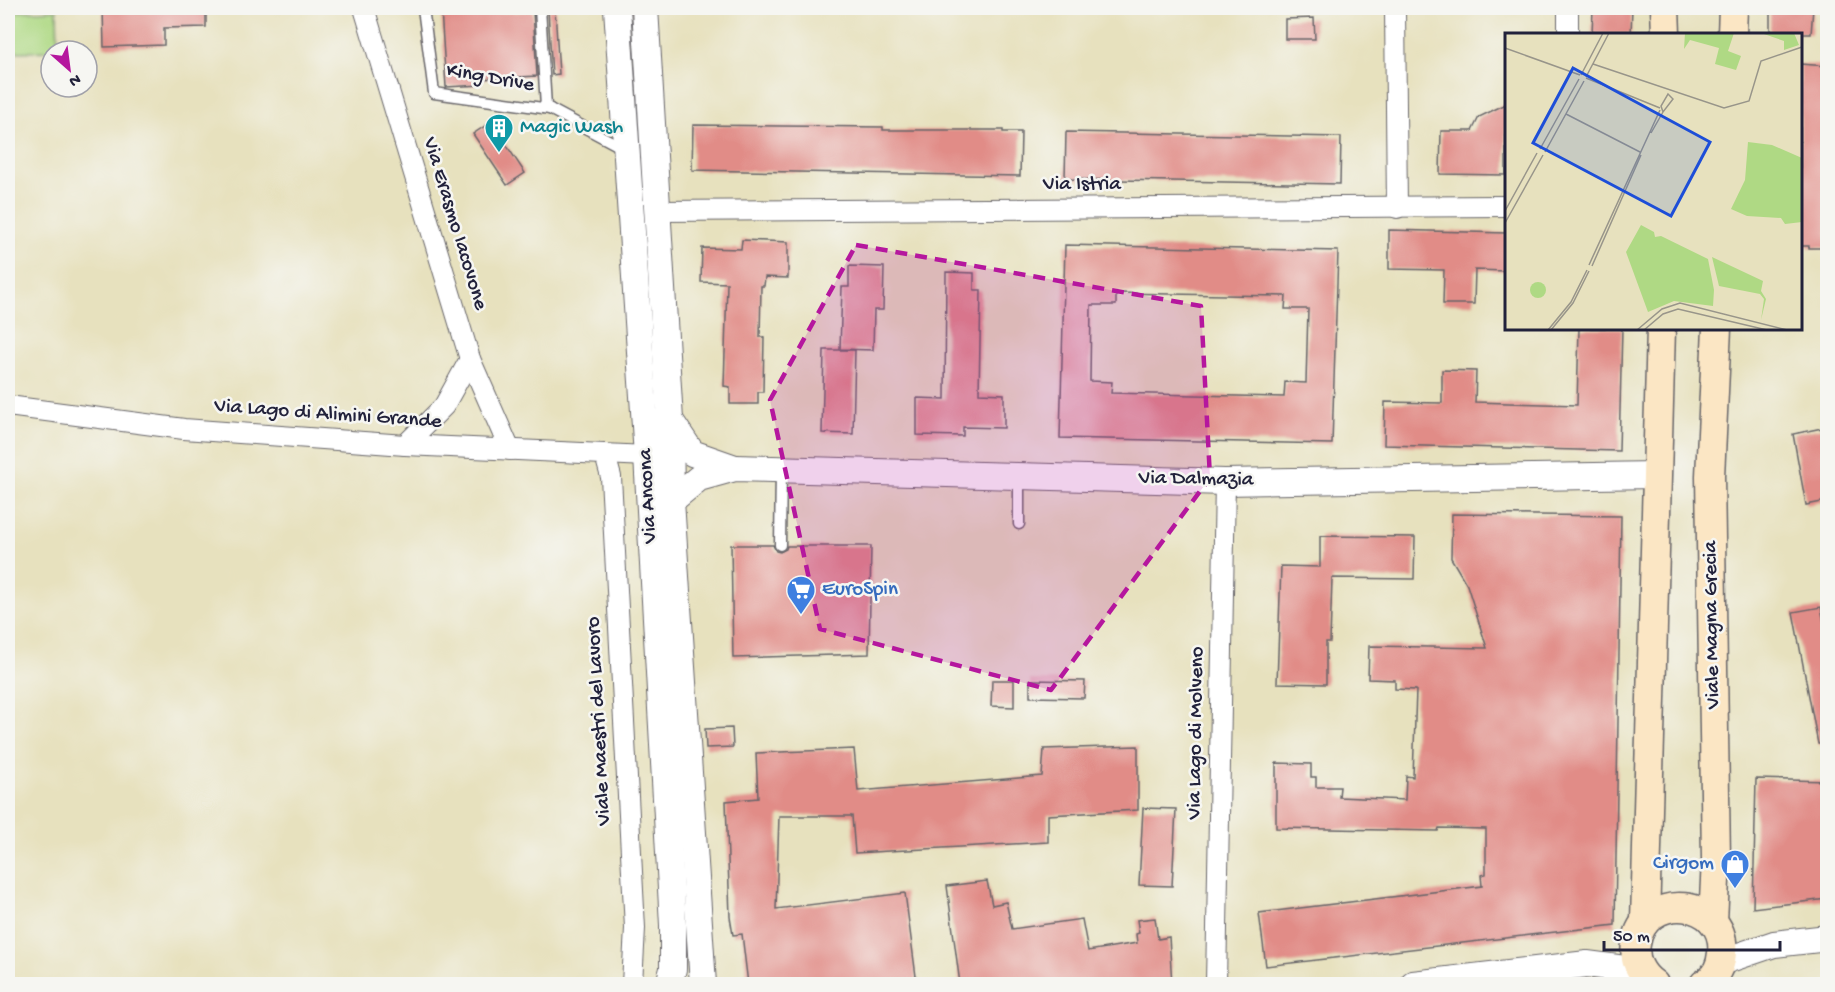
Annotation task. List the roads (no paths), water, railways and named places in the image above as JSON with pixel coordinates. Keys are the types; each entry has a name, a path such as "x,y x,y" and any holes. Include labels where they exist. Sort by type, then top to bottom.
{"main road":[{"path":"1665,8 1665,33"},
{"path":"1732,33 1733,8"},
{"path":"1647,980 1635,948 1641,929 1660,330"},
{"name":"Viale Magna Grecia","path":"1715,975 1723,947 1717,927 1710,476 1718,330"},
{"path":"1641,929 1660,909 1679,906 1698,910 1717,927"}],"street":[{"name":"Via Erasmo Iacovone","path":"364,8 470,359 510,450"},
{"name":"Via Ancona","path":"617,8 647,456 673,925 673,969 669,984"},
{"name":"Via Ancona","path":"645,8 670,420 671,501 703,984"},
{"path":"1395,8 1397,208"},
{"path":"1568,8 1568,33"},
{"name":"Via Istria","path":"657,211 1505,206"},
{"path":"405,445 444,406 470,359"},
{"name":"Via Lago di Alimini Grande","path":"8,406 184,429 405,445 647,456"},
{"name":"Via Dalmazia","path":"670,420 692,453 735,468"},
{"name":"Viale Maestri del Lavoro","path":"604,455 610,477 634,916 632,984"},
{"name":"Via Dalmazia","path":"671,501 699,478 735,468 1225,482 1656,475"},
{"name":"Via Lago di Molveno","path":"1216,984 1225,482"},
{"path":"1717,927 1774,944"},
{"path":"1413,984 1587,964 1614,953 1641,929"},
{"path":"1715,975 1774,944 1827,938"},
{"path":"1587,964 1647,980"}],"lane":[{"name":"King Drive","path":"423,8 434,93 550,109"},
{"path":"540,8 546,107 627,150"},
{"path":"780,546 781,469"},
{"path":"1019,476 1019,524"}],"place":[{"name":"Magic Wash","path":"499,154"},
{"name":"EuroSpin","path":"801,616"},
{"name":"Cirgom","path":"1735,890"}]}
